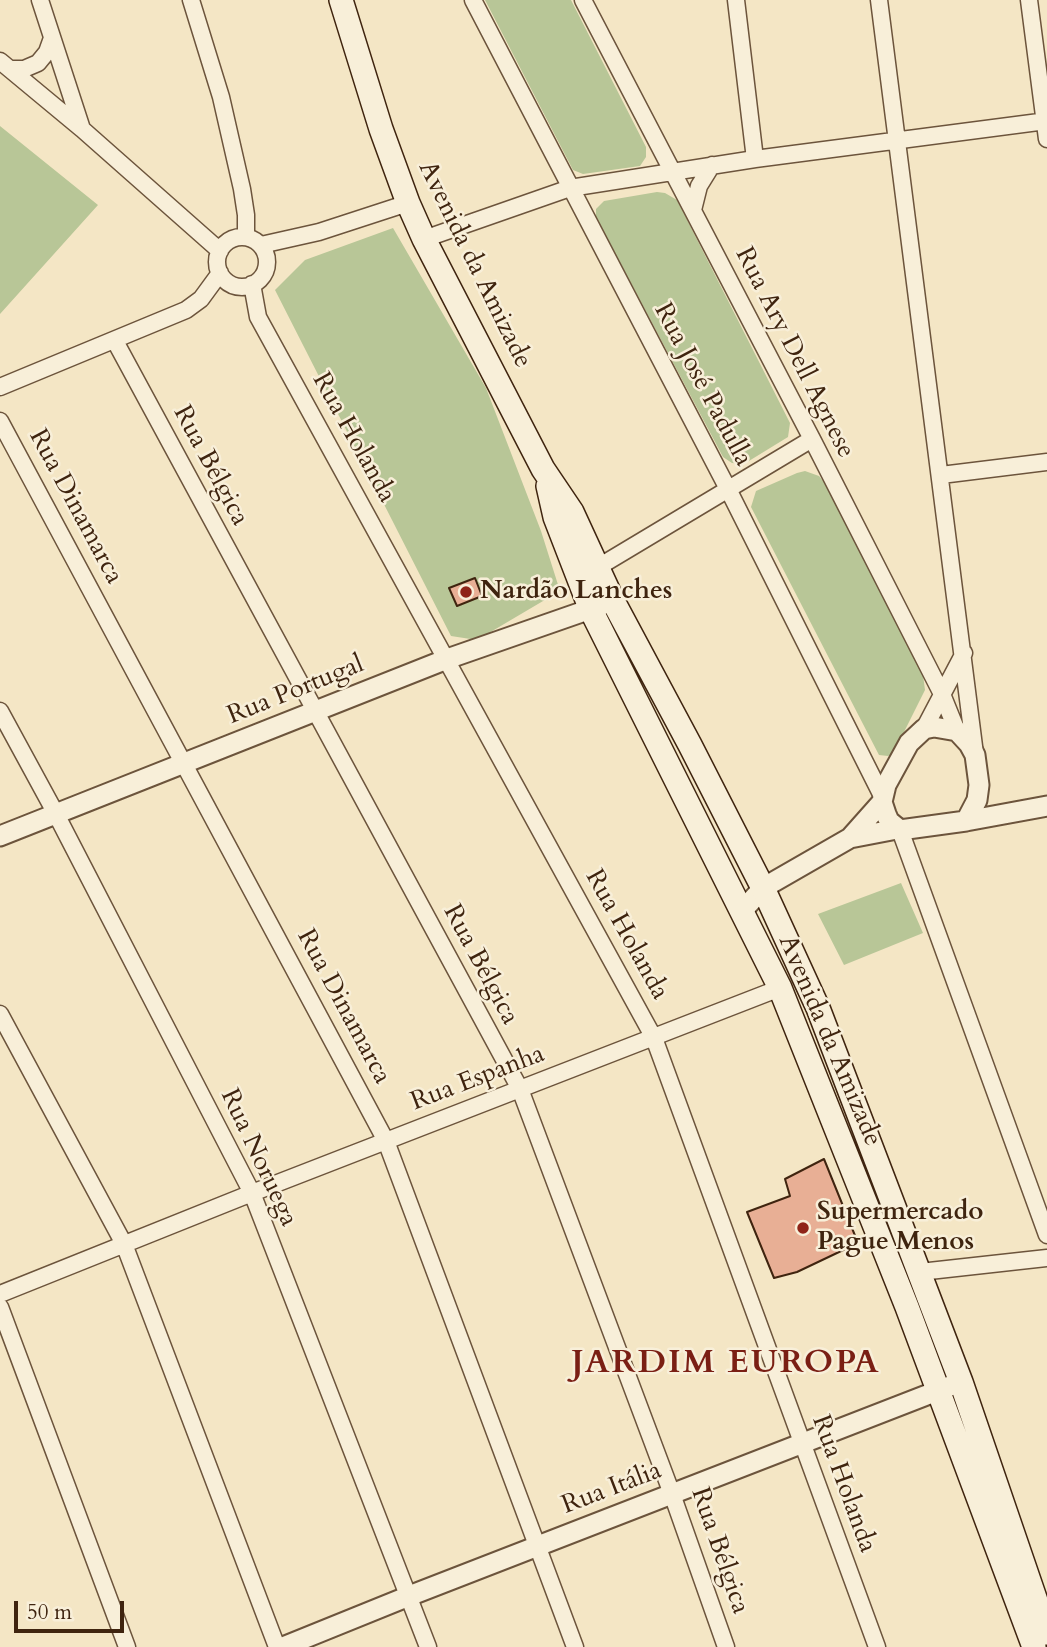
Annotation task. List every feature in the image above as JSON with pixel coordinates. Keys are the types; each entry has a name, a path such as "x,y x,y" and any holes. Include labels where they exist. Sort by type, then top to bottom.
{"main road":[{"name":"Avenida da Amizade","path":"341,0 381,130 408,203 543,469 572,512 588,573 591,610 780,988 939,1391 1031,1589 1034,1647"},
{"name":"Avenida da Amizade","path":"588,573 613,601 690,744 763,888 818,1008 961,1382 1047,1633"},
{"path":"780,988 797,986 818,1008"}],"street":[{"path":"40,0 82,129"},
{"path":"191,0 221,97 253,241 267,262 265,271 252,284 245,286 231,283 220,273 220,251 231,240 253,241 319,232 408,203"},
{"name":"Rua José Padulla","path":"473,0 728,489 882,799"},
{"name":"Rua Ary Dell Agnese","path":"583,0 812,439 942,694 957,731"},
{"path":"736,0 755,159"},
{"path":"879,0 979,785 977,800 966,821"},
{"path":"1029,0 1047,139"},
{"path":"5,65 24,69 38,63 47,52 51,38"},
{"path":"5,65 220,251"},
{"path":"424,239 570,188 712,165 1046,121"},
{"path":"693,210 699,186 712,165"},
{"path":"0,387 186,310 212,287 220,273"},
{"name":"Rua Holanda","path":"252,284 258,317 654,1038 877,1647"},
{"name":"Rua Bélgica","path":"115,341 520,1089 673,1493 726,1647"},
{"name":"Rua Dinamarca","path":"0,421 386,1141 575,1647"},
{"path":"588,573 812,439"},
{"path":"941,475 1047,462"},
{"name":"Rua Portugal","path":"0,836 447,659 613,601"},
{"path":"850,838 882,799 886,785 909,743 924,729 964,653"},
{"name":"Rua Noruega","path":"0,711 252,1193 428,1647"},
{"path":"924,729 934,727 957,731 975,755"},
{"path":"979,785 999,804 1020,810"},
{"path":"882,799 886,814 898,829 1047,1235"},
{"path":"743,911 763,888 850,838 1047,806"},
{"name":"Rua Espanha","path":"0,1294 780,988"},
{"path":"0,1014 124,1244 277,1647"},
{"path":"919,1272 1047,1258"},
{"path":"0,1307 127,1647"},
{"name":"Rua Itália","path":"282,1647 961,1382"}],"green space":[{"path":"485,0 571,0 646,147 646,157 640,166 583,174 573,170"},
{"path":"0,126 98,205 0,314"},
{"path":"657,192 677,200 790,423 788,437 744,464 732,463 723,457 596,217 596,209 604,201"},
{"path":"393,228 486,388 541,531 560,591 477,640 451,636 275,290 305,260"},
{"path":"805,471 819,476 824,482 923,675 925,690 893,754 888,756 879,755 751,507 756,491"},
{"path":"901,883 923,933 844,965 818,914"}],"building":[{"name":"Nardão Lanches","path":"475,578 482,596 457,606 449,588"},
{"name":"Supermercado Pague Menos","path":"824,1159 858,1243 797,1272 774,1278 747,1212 790,1196 785,1179"}],"place":[{"name":"Nardão Lanches","path":"466,592"},
{"name":"Supermercado Pague Menos","path":"803,1228"}],"district":[{"name":"JARDIM EUROPA","path":"726,1364"}]}
